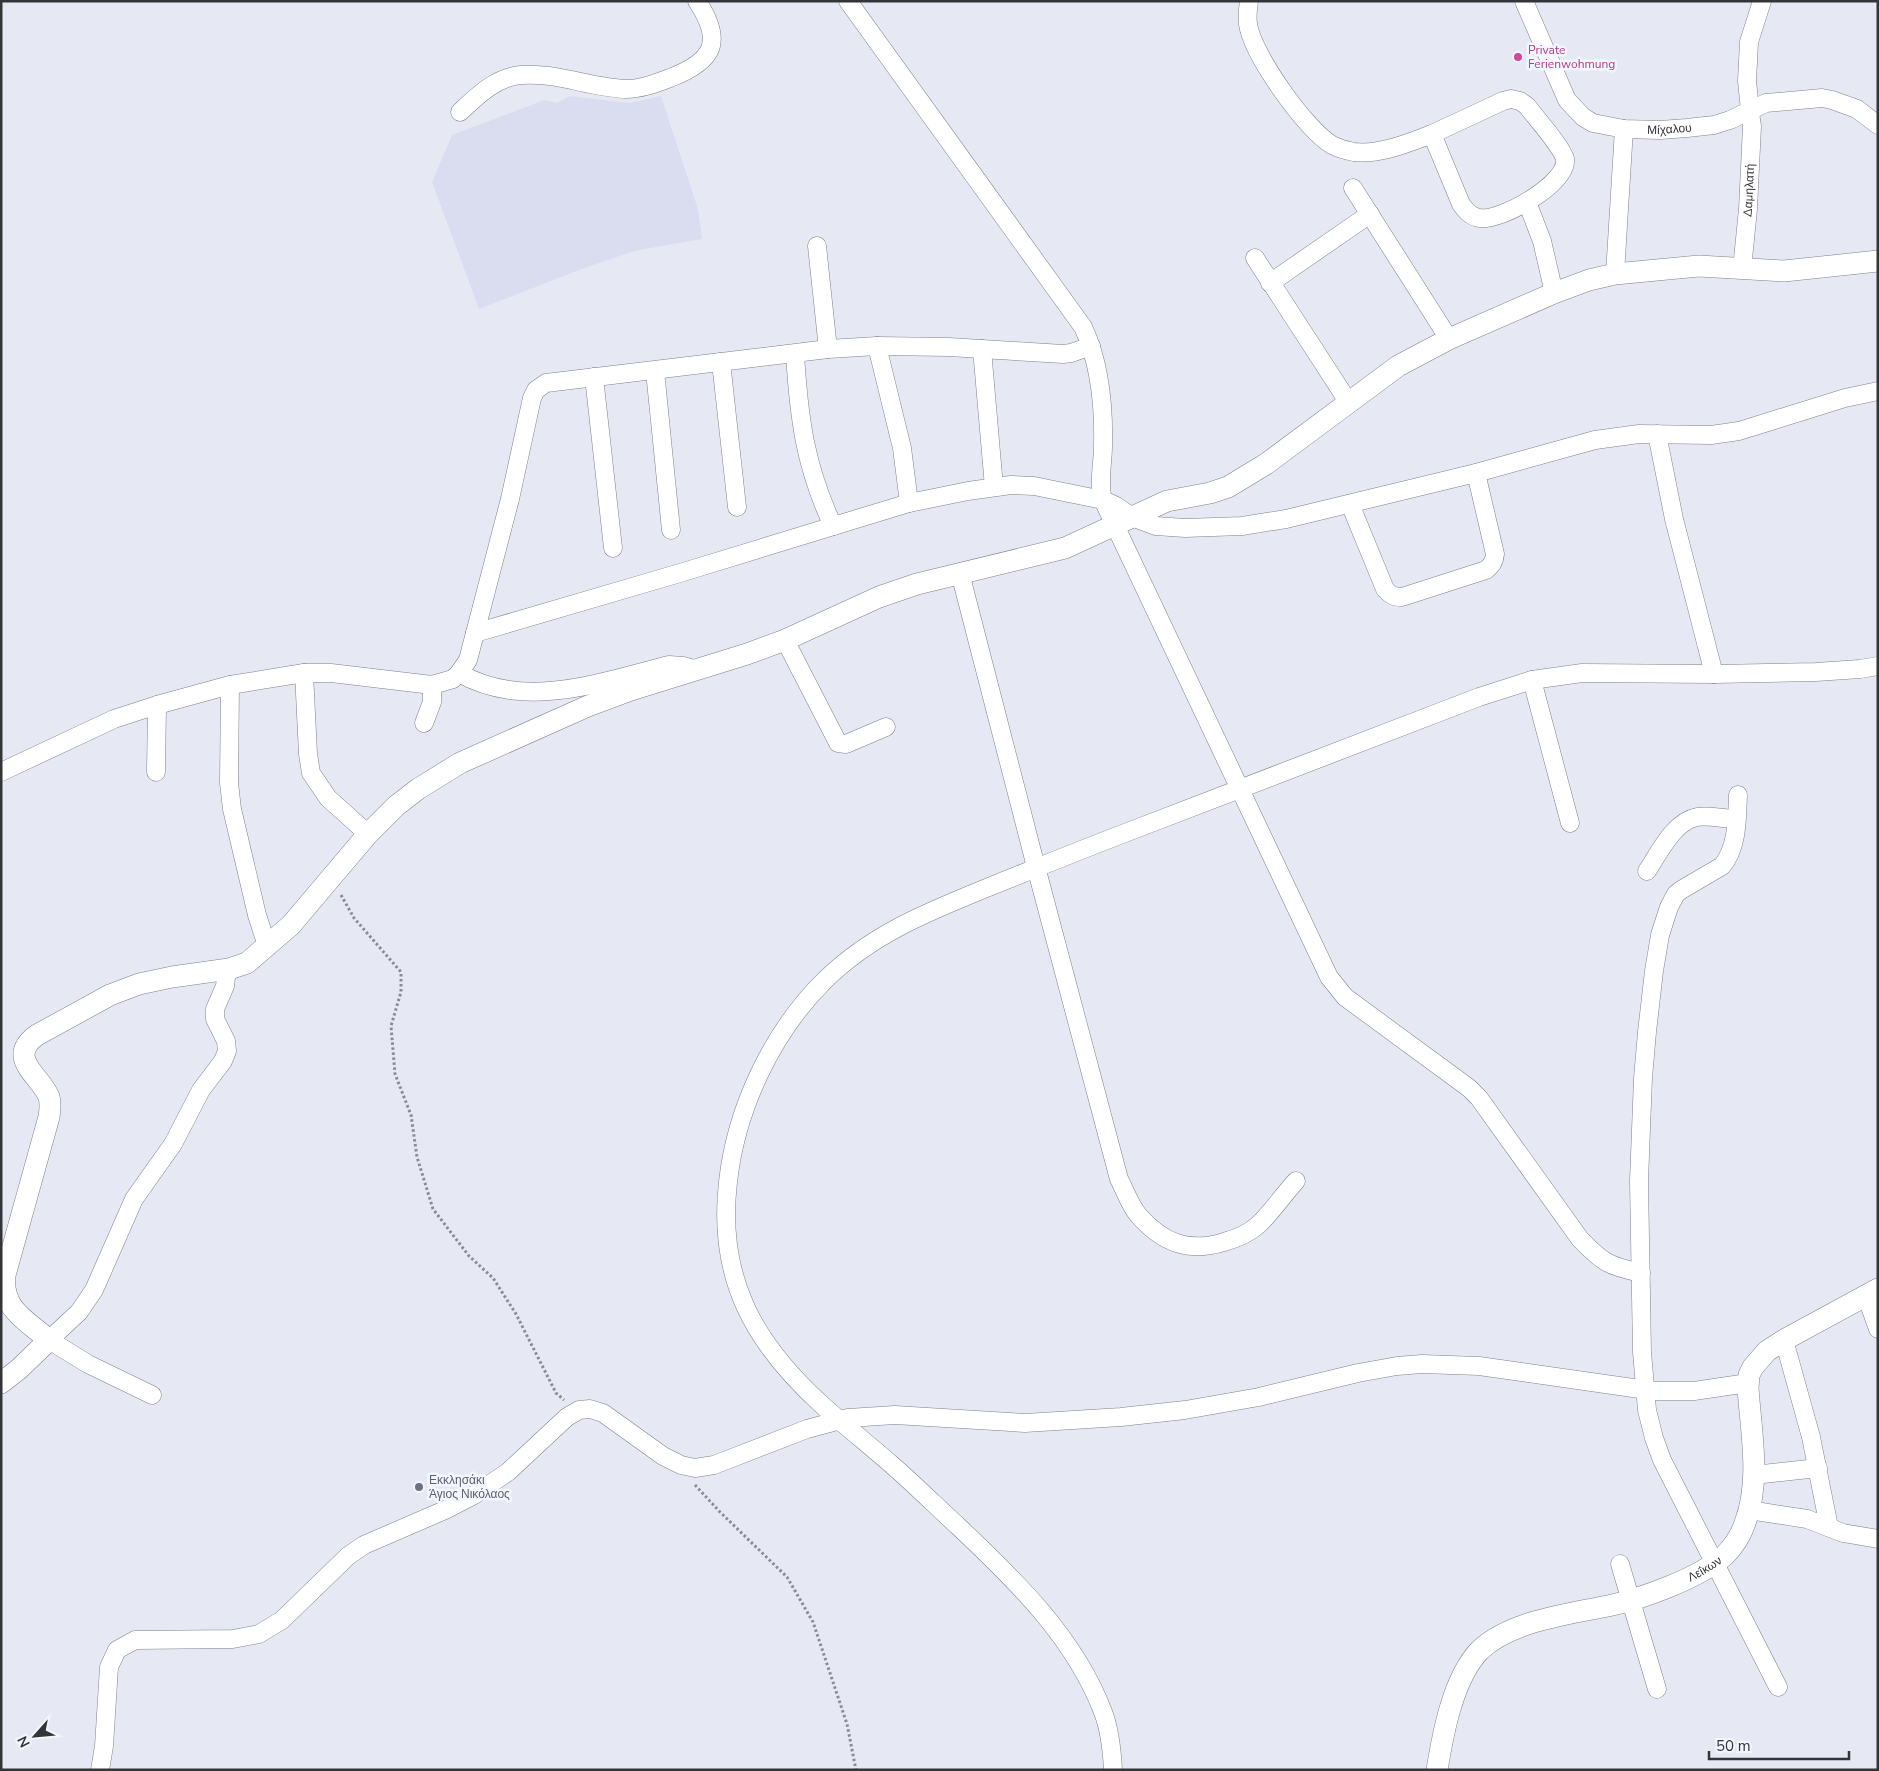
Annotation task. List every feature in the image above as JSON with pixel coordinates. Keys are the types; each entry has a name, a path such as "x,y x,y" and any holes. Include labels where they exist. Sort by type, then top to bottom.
{"street":[{"path":"460,112 478,95 498,82 520,75 627,89 648,86 684,72 702,61 711,47 710,26 697,1"},
{"path":"848,1 1080,323 1091,346 1096,364 1104,433 1101,487 1103,500 1123,522 1242,789 1329,977 1346,997 1470,1088 1580,1239 1598,1258 1618,1268 1641,1273"},
{"path":"1249,1 1248,25 1258,51 1278,85 1313,130 1332,145 1353,152 1373,152 1432,134 1503,101 1512,99 1520,101 1527,106 1561,151 1565,160 1564,170 1558,178 1527,202 1494,217 1480,218 1466,211 1461,204 1432,134"},
{"name":"Μίχαλου","path":"1524,1 1567,100 1583,117 1594,124 1624,129 1660,130 1714,125 1738,118 1766,103 1812,98 1832,100 1863,112 1878,125"},
{"name":"Δαμηλατή","path":"1742,269 1748,210 1752,126 1747,81 1749,42 1762,1"},
{"path":"1615,274 1624,129"},
{"path":"1353,188 1449,339"},
{"path":"1527,202 1542,241 1554,293"},
{"path":"1270,283 1370,214"},
{"path":"817,246 828,349"},
{"path":"1255,258 1348,404"},
{"path":"152,1395 88,1364 49,1340 12,1308 5,1296 5,1275 51,1105 47,1094 28,1068 25,1056 26,1047 38,1035 110,995 139,984 227,969 247,962 268,946 307,908 368,834 403,800 467,760 588,706 631,690 698,670 785,640 878,597 917,584 1065,548 1167,500 1210,493 1240,481 1266,464 1398,366 1449,339 1554,293 1589,280 1615,274 1699,266 1784,271 1878,261"},
{"path":"1,772 114,719 230,684 304,673 331,673 432,685 453,679 468,660 510,499 532,398 536,390 546,383 828,349 877,346 982,348 1063,354 1076,352 1091,346"},
{"path":"877,346 902,448 909,503"},
{"path":"982,348 994,487"},
{"path":"795,354 804,444 816,484 833,526"},
{"path":"721,362 737,507"},
{"path":"654,371 671,530"},
{"path":"594,378 613,548"},
{"path":"1123,522 1161,527 1226,527 1279,521 1476,473 1595,440 1621,436 1657,434 1711,435 1738,431 1845,398 1878,391"},
{"path":"1657,434 1674,519 1714,674"},
{"path":"1350,504 1385,589 1389,594 1402,597 1486,570 1491,566 1495,554 1476,473"},
{"path":"475,633 909,503 994,487 1034,486 1103,500"},
{"path":"960,573 1119,1179 1137,1214 1156,1232 1173,1242 1194,1247 1208,1247 1234,1239 1257,1226 1296,1181"},
{"path":"785,640 838,743 846,744 886,727"},
{"path":"459,673 492,688 508,691 544,691 586,686 669,665 698,670"},
{"path":"1113,1770 1112,1753 1105,1717 1094,1690 1078,1660 1058,1630 991,1557 796,1380 767,1346 747,1313 732,1267 728,1241 726,1197 733,1152 746,1108 769,1055 792,1018 812,994 842,964 902,924 1036,868 1479,697 1532,680 1582,673 1714,674 1816,672 1878,666"},
{"path":"304,673 308,754 311,773 328,798 368,834"},
{"path":"1532,680 1570,823"},
{"path":"230,684 230,797 239,843 261,929 268,946"},
{"path":"424,723 432,702 432,685"},
{"path":"156,772 157,705"},
{"path":"1738,794 1734,841 1726,860 1722,866 1676,894 1669,907 1660,934 1654,971 1643,1078 1639,1181 1644,1391 1657,1449 1778,1687"},
{"path":"1647,871 1674,832 1684,822 1697,817 1736,820"},
{"path":"1,1383 19,1369 79,1312 94,1290 134,1200 173,1144 201,1090 223,1061 227,1051 226,1041 215,1019 216,1009 226,986 227,969"},
{"path":"1872,1292 1878,1328"},
{"name":"Λεΐκων","path":"1437,1770 1448,1718 1456,1693 1466,1670 1480,1651 1501,1636 1521,1627 1630,1600 1680,1580 1714,1563 1727,1553 1736,1541 1749,1510 1754,1475 1749,1375 1767,1351 1872,1292"},
{"path":"1784,1340 1802,1400 1818,1468 1829,1527"},
{"path":"100,1770 104,1746 109,1667 117,1650 135,1640 234,1639 259,1634 282,1620 348,1556 364,1545 445,1510 474,1495 508,1472 567,1417 579,1410 590,1409 603,1413 663,1456 682,1465 694,1468 714,1465 807,1429 839,1419 873,1415 895,1415 1025,1423 1121,1417 1176,1411 1259,1397 1382,1369 1422,1364 1488,1367 1644,1391 1683,1392 1748,1383"},
{"path":"1754,1475 1818,1468"},
{"path":"1749,1510 1808,1519 1843,1532 1878,1539"},
{"path":"1620,1564 1657,1688"}],"path":[{"path":"331,879 354,918 401,972 401,992 391,1026 395,1074 411,1115 417,1157 432,1209 469,1256 493,1278 516,1314 556,1393 579,1410"},
{"path":"682,1465 699,1491 787,1576 813,1622 847,1724 856,1770"}],"shaded area":[{"path":"570,96 630,103 661,96 698,209 702,239 634,251 479,309 432,182 452,135 544,100 557,103"}],"place":[{"name":"Private Ferienwohmung","path":"1518,57"},
{"name":"Εκκλησάκι Άγιος Νικόλαος","path":"419,1487"}]}
